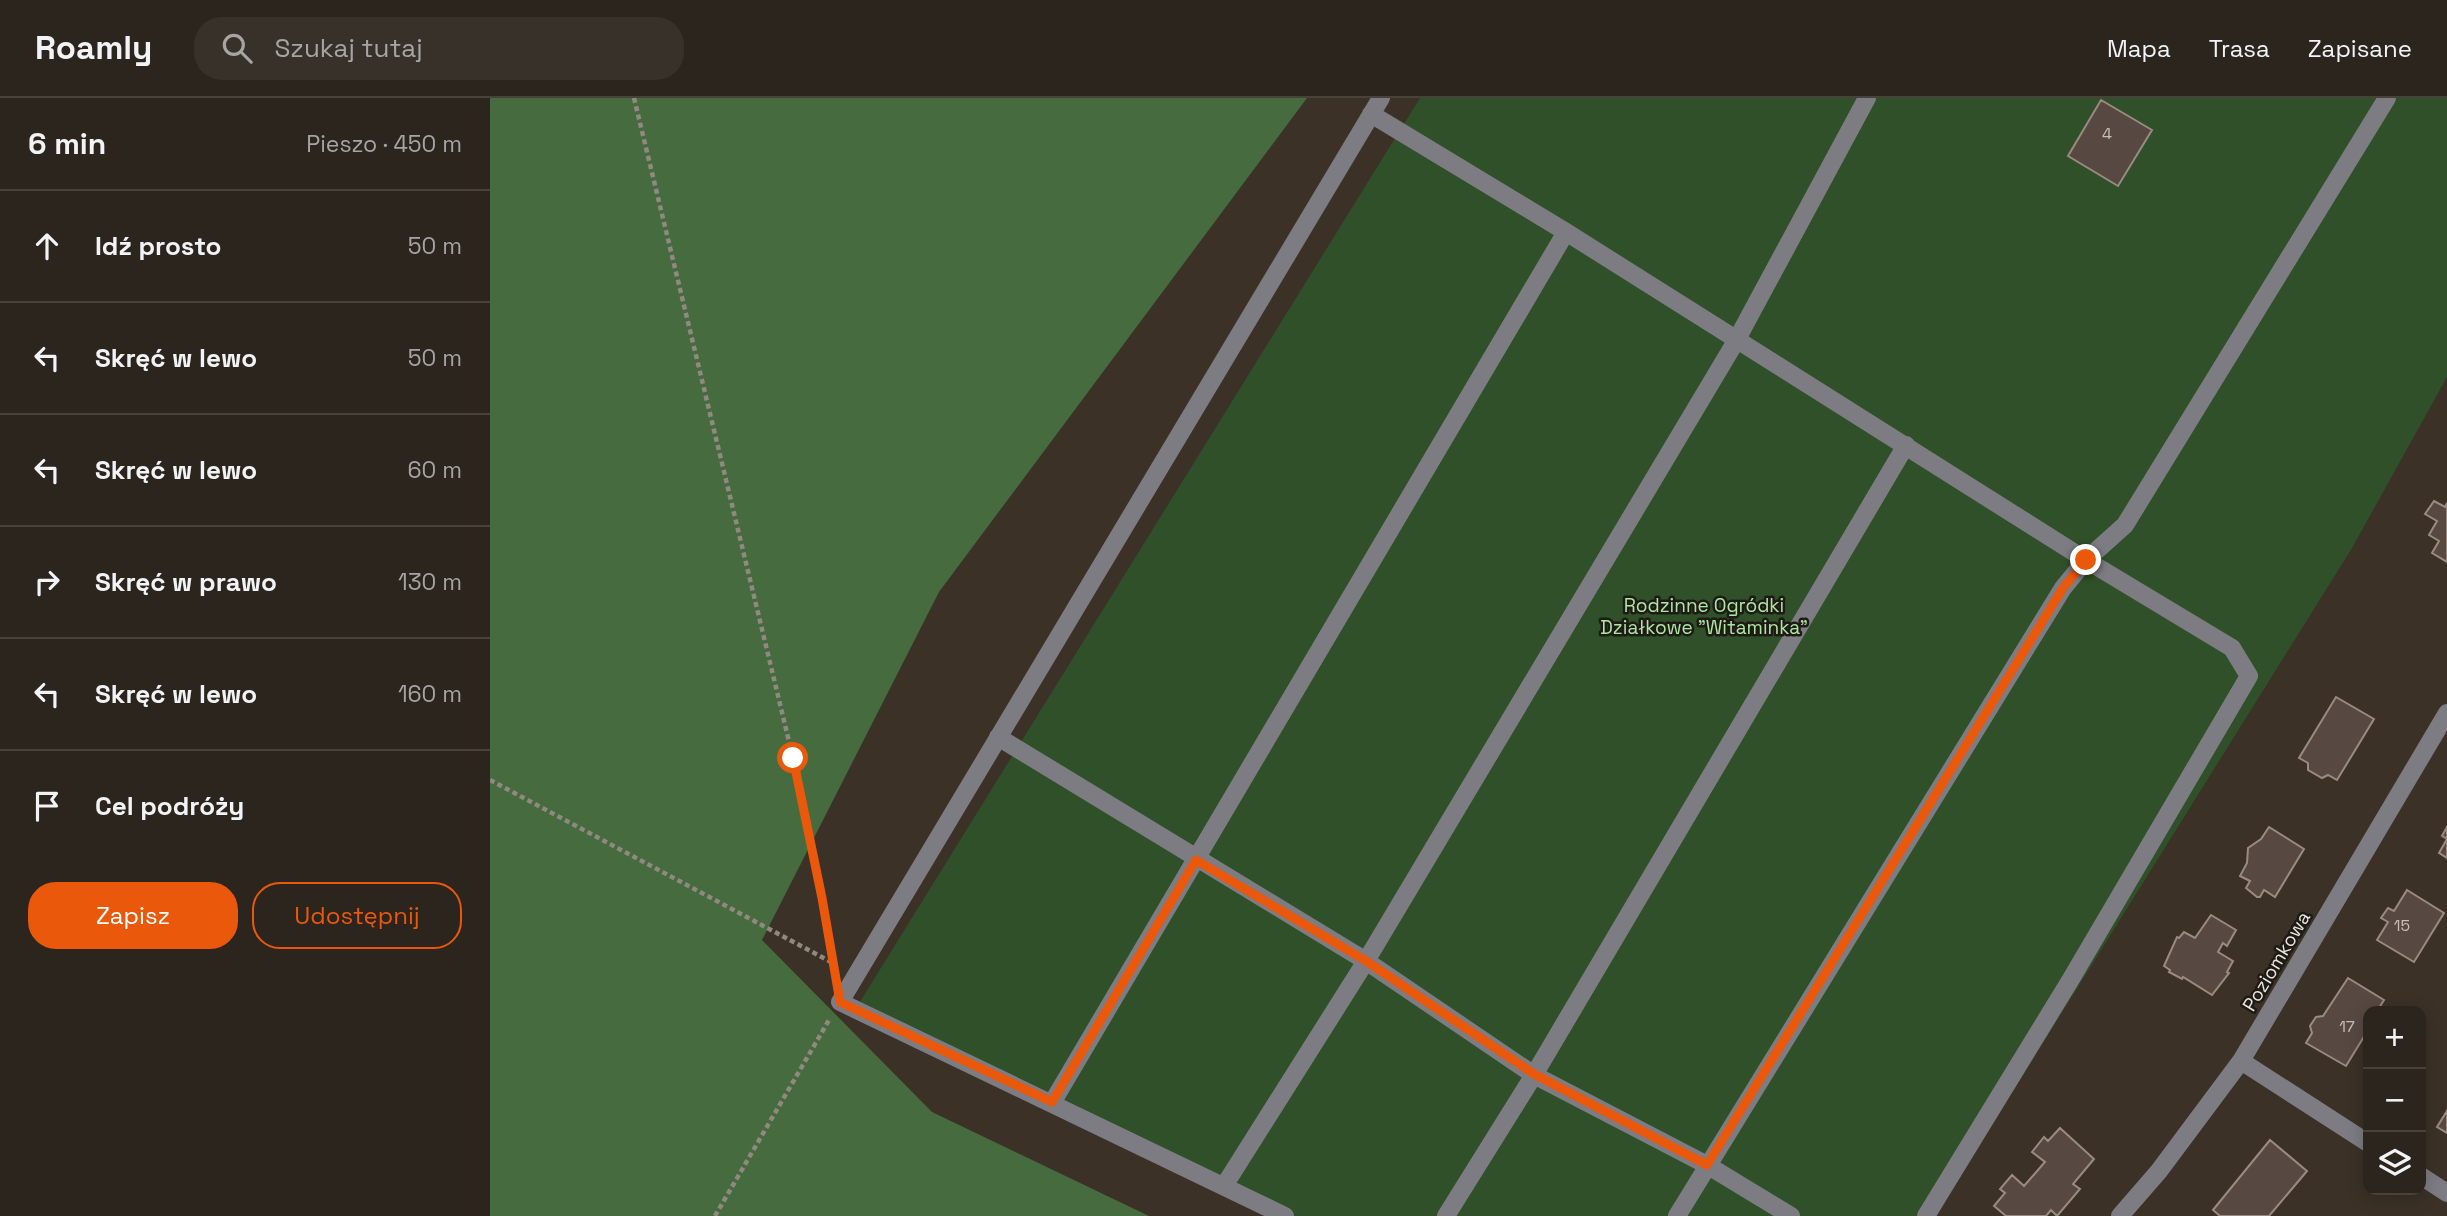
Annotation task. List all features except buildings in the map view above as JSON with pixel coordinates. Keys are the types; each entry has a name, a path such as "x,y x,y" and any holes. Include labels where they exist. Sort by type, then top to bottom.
{"street":[{"path":"1284,1216 840,1002 1381,98"},
{"path":"1224,1186 1366,961 1736,341 1867,98"},
{"path":"1677,1216 2063,588 2086,560 2125,525 2387,98"},
{"path":"1371,114 1566,232 2086,560 2232,648 2249,676 2071,979 1926,1216"},
{"path":"1052,1102 1566,232"},
{"path":"1446,1216 1534,1074 1906,445"},
{"name":"Poziomkowa","path":"2120,1216 2159,1171 2242,1062 2447,713"},
{"path":"998,737 1196,860 1366,961 1534,1074 1707,1165 1791,1216"},
{"path":"2242,1062 2363,1140"},
{"path":"2426,1179 2447,1193"}],"path":[{"path":"634,98 793,758 840,1002 715,1216"},
{"path":"490,780 833,964"}],"green space":[{"path":"490,98 1307,98 939,592 762,940 932,1112 1149,1216 490,1216"},
{"name":"Rodzinne Ogródki Działkowe \"Witaminka\"","path":"1420,98 2447,98 2447,377 2352,548 1935,1216 1271,1216 853,1013"}],"route":[{"path":"793,758 840,1002 1052,1102 1196,860 1366,961 1534,1074 1707,1165 2063,588 2086,560"}]}
